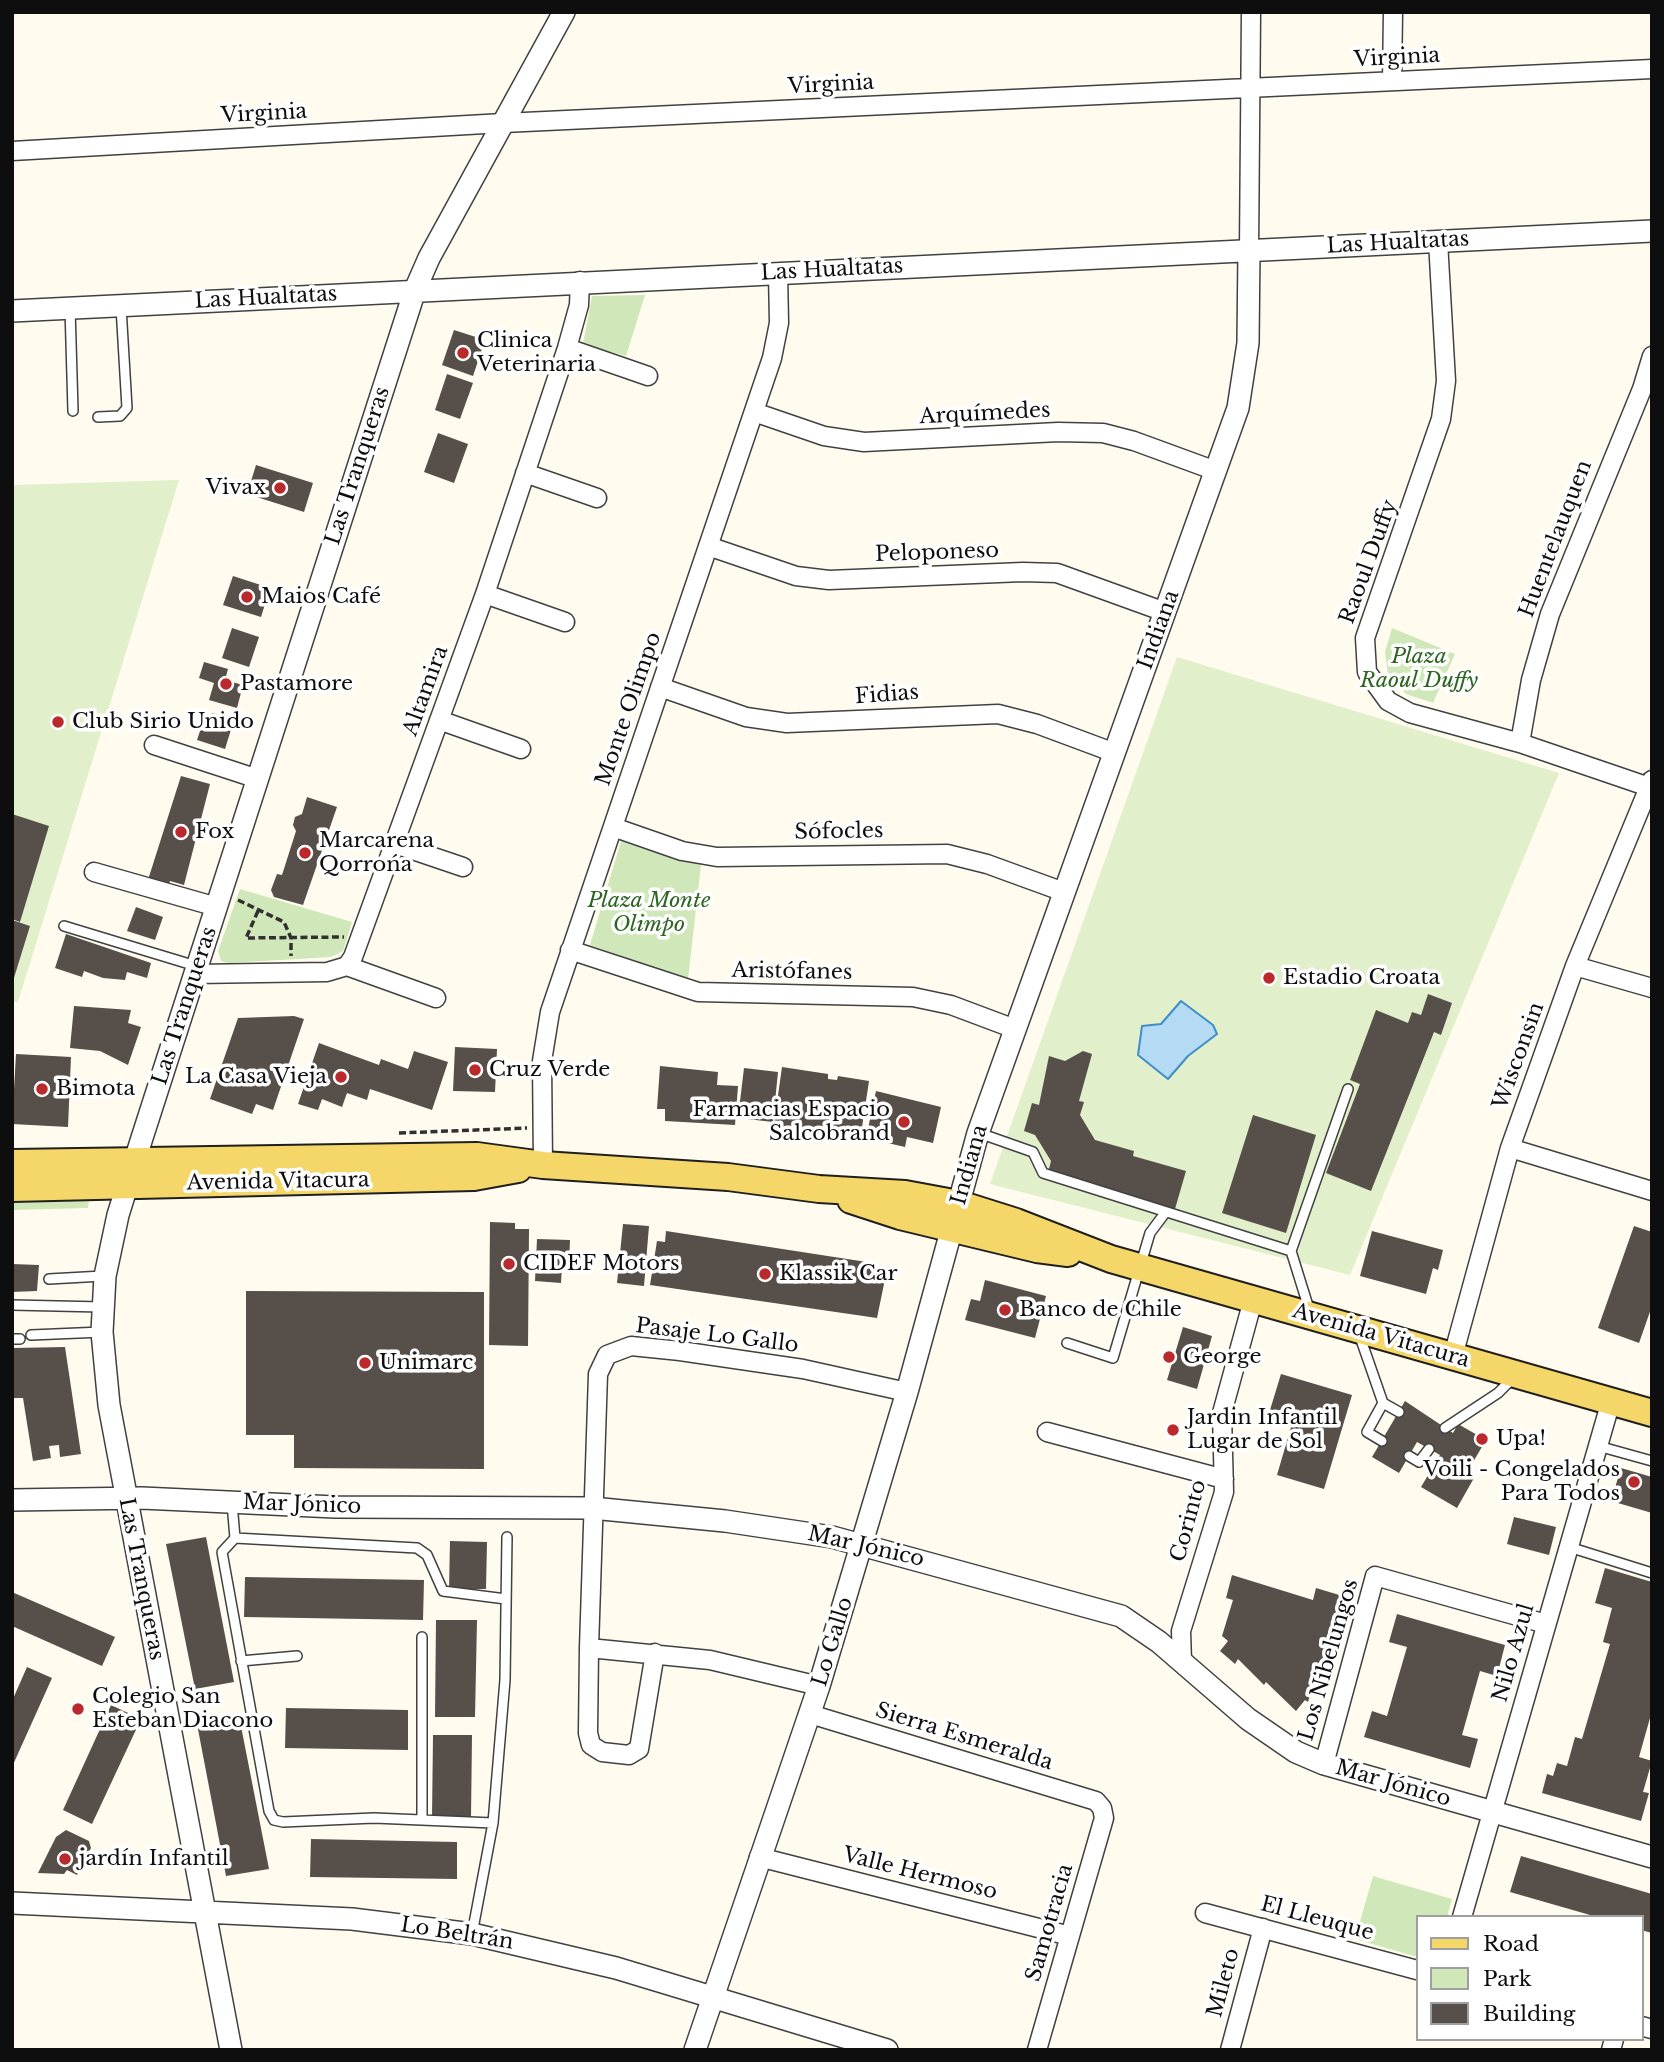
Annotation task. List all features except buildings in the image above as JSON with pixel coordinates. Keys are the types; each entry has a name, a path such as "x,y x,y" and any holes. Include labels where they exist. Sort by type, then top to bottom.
{"main road":[{"name":"Avenida Vitacura","path":"12,1188 131,1173 452,1156 543,1165 636,1168 819,1189 900,1216 956,1216 1037,1249 1111,1259 1652,1413"},
{"name":"Avenida Vitacura","path":"12,1163 131,1173"}],"street":[{"name":"Las Tranqueras","path":"231,2050 105,1383 102,1307 105,1276 131,1173 415,290 429,258 564,12"},
{"name":"Indiana","path":"956,1216 978,1133 1238,408 1246,367 1251,12"},
{"path":"1392,12 1392,81"},
{"name":"Virginia","path":"12,151 503,123 1652,69"},
{"name":"Las Hualtatas","path":"12,311 580,281 1652,231"},
{"name":"Raoul Duffy","path":"1438,241 1446,381 1441,419 1364,638 1364,661 1379,692 1399,708 1651,785"},
{"name":"Monte Olimpo","path":"543,1165 541,1081 544,1041 570,950 754,412 777,336 778,272"},
{"name":"Altamira","path":"347,966 360,940 485,594 567,348 579,305 580,281"},
{"path":"567,348 648,376"},
{"name":"Huentelauquen","path":"1520,743 1531,680 1549,614 1642,389 1652,356"},
{"name":"Arquímedes","path":"754,412 824,436 864,442 1058,432 1103,433 1216,471"},
{"path":"525,473 597,498"},
{"name":"Peloponeso","path":"708,546 796,576 829,580 1057,573 1165,612"},
{"path":"485,594 565,622"},
{"name":"Fidias","path":"660,687 746,717 787,723 998,714 1037,724 1115,753"},
{"path":"439,720 521,749"},
{"path":"154,745 258,779"},
{"name":"Wisconsin","path":"1453,1356 1510,1148 1575,966 1651,785"},
{"name":"Sófocles","path":"612,827 682,851 717,857 947,854 987,863 1065,892"},
{"path":"395,844 463,867"},
{"path":"94,872 216,907"},
{"name":"Aristófanes","path":"570,950 698,992 913,997 951,1005 1015,1029"},
{"path":"196,971 327,972 347,966 436,998"},
{"path":"1575,966 1652,988"},
{"path":"1510,1148 1652,1191"},
{"name":"Lo Gallo","path":"695,2050 819,1686 863,1545 956,1216"},
{"name":"Corinto","path":"1182,1662 1181,1631 1224,1492 1222,1413 1253,1300"},
{"name":"Pasaje Lo Gallo","path":"655,1653 639,1749 629,1755 615,1755 592,1745 588,1733 592,1508 598,1374 607,1355 617,1349 631,1346 680,1351 803,1369 907,1392"},
{"name":"Nilo Azul","path":"1463,1915 1611,1401"},
{"path":"1047,1432 1224,1479"},
{"name":"Mar Jónico","path":"12,1500 125,1498 335,1507 592,1508 760,1526 863,1545 1107,1611 1134,1623 1248,1719 1296,1752 1324,1765 1652,1857"},
{"name":"Los Nibelungos","path":"1324,1765 1375,1576 1546,1624"},
{"path":"1159,1642 1167,1641 1181,1631"},
{"path":"589,1648 710,1660 819,1686"},
{"name":"Sierra Esmeralda","path":"810,1714 1096,1801 1102,1808"},
{"name":"Samotracia","path":"1037,2050 1104,1818 1102,1808"},
{"name":"Valle Hermoso","path":"759,1857 1070,1937"},
{"name":"Lo Beltrán","path":"12,1903 352,1919 472,1934 542,1948 887,2050"},
{"name":"El Lleuque","path":"1206,1913 1416,1970"},
{"name":"Mileto","path":"1230,2050 1263,1928"}],"lane":[{"path":"98,417 120,416 127,408 121,305"},
{"path":"70,308 73,411"},
{"path":"64,926 196,971"},
{"path":"1312,1317 1291,1251 1348,1089"},
{"path":"978,1133 1033,1152 1043,1173 1291,1251"},
{"path":"1067,1343 1112,1358 1150,1233 1165,1213"},
{"path":"49,1279 105,1276"},
{"path":"12,1305 102,1307"},
{"path":"1357,1329 1382,1403 1399,1412"},
{"path":"32,1335 102,1332"},
{"path":"1445,1426 1498,1393 1517,1375"},
{"path":"1382,1403 1367,1432 1382,1441"},
{"path":"1598,1446 1652,1461"},
{"path":"1409,1455 1419,1462 1429,1449"},
{"path":"232,1503 235,1538 222,1552 269,1811 274,1820 493,1823"},
{"path":"472,1934 493,1823 505,1680 507,1537"},
{"path":"235,1538 416,1548 427,1555 443,1591 506,1599"},
{"path":"1569,1547 1652,1573"},
{"path":"422,1637 422,1820"},
{"path":"241,1661 297,1656"}],"path":[{"path":"291,972 290,938 284,922 274,915 258,911 246,939 257,938 290,938 344,937 360,940"}],"green space":[{"path":"645,295 626,356 583,344 592,296"},
{"name":"Club Sirio Unido","path":"179,480 18,1002 12,1002 12,485"},
{"name":"Plaza Raoul Duffy","path":"1392,628 1455,654 1433,703 1406,694 1388,675 1385,652"},
{"name":"Estadio Croata","path":"1177,657 1559,773 1350,1275 990,1184"},
{"name":"Plaza Monte Olimpo","path":"621,841 701,865 688,979 590,945"},
{"path":"240,889 352,922 343,951 331,957 228,963 221,961 218,951"},
{"path":"89,1200 88,1208 12,1210 12,1202"},
{"path":"1373,1876 1452,1899 1448,1915 1416,1915 1416,1957 1355,1939"}],"water":[{"path":"1181,1001 1213,1025 1217,1034 1188,1056 1168,1079 1138,1055 1142,1026 1161,1024"}],"place":[{"name":"Clinica Veterinaria","path":"463,353"},
{"name":"Vivax","path":"280,488"},
{"name":"Maios Café","path":"247,597"},
{"name":"Pastamore","path":"226,684"},
{"name":"Club Sirio Unido","path":"58,722"},
{"name":"Fox","path":"181,832"},
{"name":"Marcarena Qorrońa","path":"305,853"},
{"name":"Estadio Croata","path":"1269,978"},
{"name":"Cruz Verde","path":"475,1070"},
{"name":"La Casa Vieja","path":"341,1077"},
{"name":"Bimota","path":"42,1089"},
{"name":"Farmacias Espacio Salcobrand","path":"904,1122"},
{"name":"CIDEF Motors","path":"509,1264"},
{"name":"Klassik Car","path":"765,1274"},
{"name":"Banco de Chile","path":"1005,1310"},
{"name":"George","path":"1169,1357"},
{"name":"Unimarc","path":"365,1363"},
{"name":"Jardin Infantil Lugar de Sol","path":"1173,1430"},
{"name":"Upa!","path":"1482,1439"},
{"name":"Voili - Congelados Para Todos","path":"1634,1482"},
{"name":"Colegio San Esteban Diacono","path":"78,1709"},
{"name":"jardín Infantil","path":"65,1859"}]}
